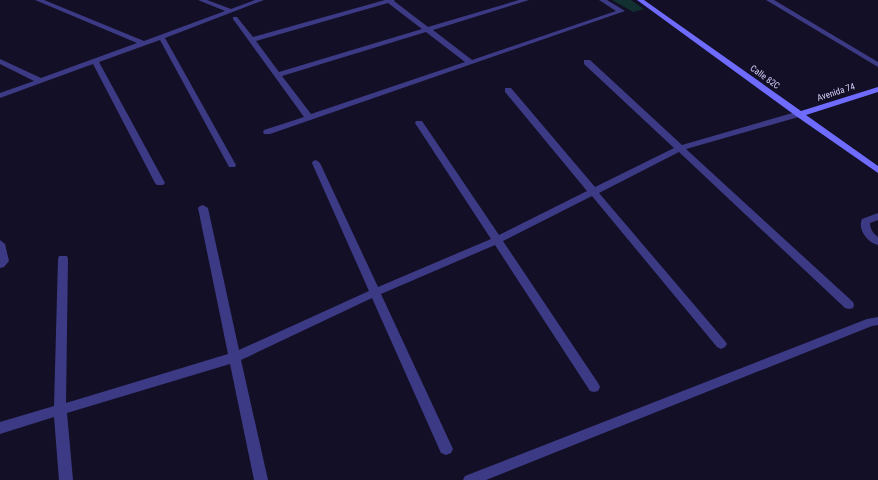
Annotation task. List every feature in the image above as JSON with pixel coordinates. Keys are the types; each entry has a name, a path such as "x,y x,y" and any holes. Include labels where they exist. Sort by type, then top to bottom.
{"street":[{"path":"38,0 143,43"},
{"path":"201,0 233,14 310,117"},
{"path":"0,96 161,36 233,14 262,0"},
{"path":"251,40 390,0 470,62"},
{"path":"278,75 526,0"},
{"path":"267,132 622,11 602,0"},
{"name":"Calle 82C","path":"640,0 878,170"},
{"path":"769,0 878,65"},
{"path":"161,36 232,165"},
{"path":"0,61 41,81"},
{"path":"95,61 160,183"},
{"path":"587,62 849,305"},
{"name":"Avenida 74","path":"799,114 878,89"},
{"path":"508,90 721,344"},
{"path":"0,428 236,357 376,292 497,240 592,191 681,148 799,114"},
{"path":"419,123 594,387"},
{"path":"316,163 376,292 446,449"},
{"path":"203,208 236,357 261,480"},
{"path":"878,216 865,221 864,227 870,236 878,242"},
{"path":"0,244 4,256 4,261 0,264"},
{"path":"63,259 60,410 66,480"},
{"path":"470,480 863,325 878,321"}],"green space":[{"path":"612,0 631,0 644,9 633,12"}]}
